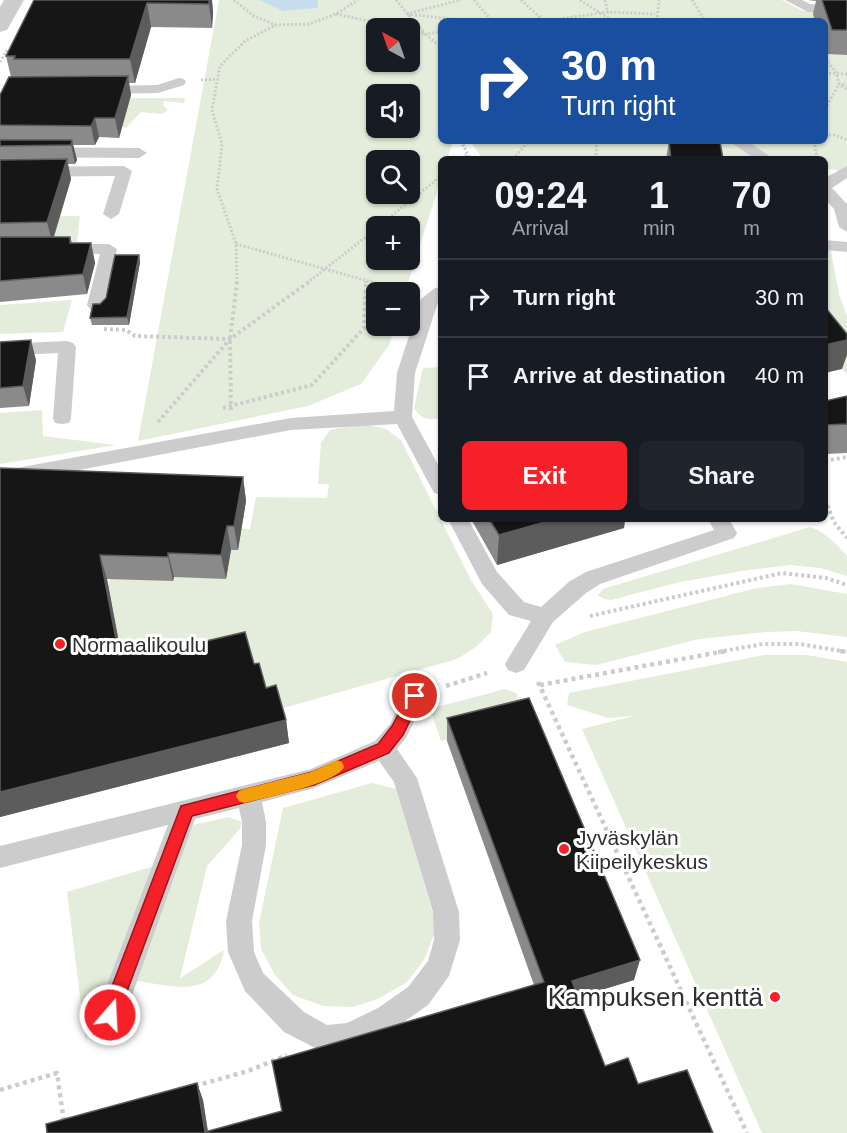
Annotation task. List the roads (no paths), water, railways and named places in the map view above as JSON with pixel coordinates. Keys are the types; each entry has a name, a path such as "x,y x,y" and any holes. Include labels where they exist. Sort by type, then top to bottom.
{"street":[{"path":"0,26 14,0"}],"lane":[{"path":"792,0 808,8 847,9"},
{"path":"90,90 158,90 179,82"},
{"path":"742,144 761,156"},
{"path":"0,152 139,153"},
{"path":"0,171 124,171 111,214"},
{"path":"828,182 847,171"},
{"path":"828,193 842,208 847,227"},
{"path":"828,245 847,247"},
{"path":"44,249 109,249 96,305"},
{"path":"438,294 430,299 406,373 403,417 438,482"},
{"path":"0,350 67,347 62,418"},
{"path":"0,478 291,424 403,417"},
{"path":"460,522 489,578 517,609 545,616"},
{"path":"516,664 545,616 578,587 593,578 727,533 720,522"},
{"path":"0,856 314,778 383,748 398,730 415,696 419,695"},
{"path":"248,795 254,822 254,845 239,921 241,952 254,982 294,1022 325,1039 349,1036 388,1017 418,996 440,967 447,940 446,912 405,778 383,748"},
{"path":"106,1030 114,1000 186,811"}],"water":[{"path":"260,0 318,0 318,8 283,11"}],"place":[{"name":"Normaalikoulu","path":"60,644"},
{"name":"Jyväskylän Kiipeilykeskus","path":"564,849"},
{"name":"Kampuksen kenttä","path":"775,997"}]}
